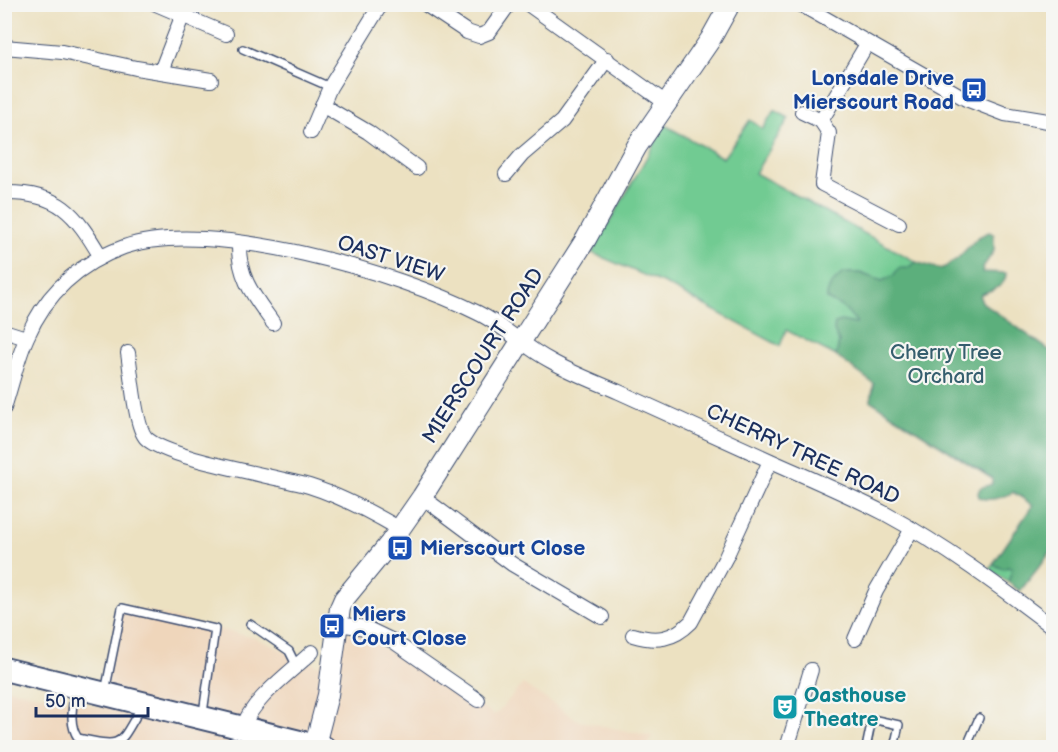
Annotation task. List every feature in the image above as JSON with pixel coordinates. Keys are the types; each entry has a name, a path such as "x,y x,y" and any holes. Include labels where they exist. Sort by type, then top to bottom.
{"main road":[{"path":"4,669 202,719 246,735 319,746"}],"street":[{"path":"156,4 185,10 226,34"},
{"path":"311,132 330,87 381,4"},
{"path":"425,4 467,32 479,36 489,32 509,4"},
{"path":"528,4 666,103"},
{"name":"MIERSCOURT ROAD","path":"319,746 340,608 349,591 400,529 422,496 586,239 633,154 710,40 730,4"},
{"path":"800,4 946,89 993,111 1053,122"},
{"path":"161,72 185,10"},
{"path":"821,121 867,44"},
{"path":"4,47 62,52 211,80"},
{"path":"506,174 522,155 562,121 607,59"},
{"path":"322,105 368,132 417,168"},
{"path":"802,112 821,121 829,133 822,184 899,224"},
{"path":"4,193 36,195 62,207 87,234 101,256"},
{"name":"OAST VIEW","path":"4,408 26,338 34,321 57,290 86,265 101,256 144,242 168,238 239,243 295,252 392,279 475,311 496,322 521,340"},
{"path":"239,243 239,257 244,278 273,323"},
{"path":"4,331 26,338"},
{"name":"CHERRY TREE ROAD","path":"521,340 550,361 857,500 912,529 987,576 1053,628"},
{"path":"128,353 139,424 146,438 154,444 184,455 276,477 332,494 400,529"},
{"path":"633,634 651,639 672,636 691,622 726,557 770,461"},
{"path":"422,496 512,564 602,617"},
{"path":"855,639 876,591 912,529"},
{"path":"338,624 366,628 393,641 478,700"},
{"path":"246,735 245,719 252,707 312,652"},
{"path":"787,747 812,670"}],"lane":[{"path":"243,49 330,87"},
{"path":"104,694 122,608 215,629 202,719"},
{"path":"250,624 289,651 297,667"},
{"path":"75,686 72,722 73,731 78,738 108,744 117,743 123,738 143,703"},
{"path":"966,747 980,718"},
{"path":"866,747 872,719 899,725 894,747"}],"shaded area":[{"path":"117,604 255,638 319,666 352,629 495,715 523,684 579,721 652,736 645,748 5,746 4,688 104,708"}],"green space":[{"name":"Cherry Tree Orchard","path":"774,110 789,118 755,173 958,285 1053,353 1053,549 1020,591 990,569 1033,505 871,401 875,376 786,330 780,346 667,285 592,253 665,125 723,158 750,120 763,129"},
{"path":"989,232 994,234 994,251 982,272 1006,273 1001,285 981,294 980,298 983,303 1053,353 1053,549 1020,591 1008,582 1012,569 1008,567 1003,569 993,564 1033,505 1014,492 992,499 979,497 980,488 992,484 992,478 871,401 874,384 836,356 839,342 834,331 835,323 841,321 856,324 856,321 842,307 827,299 834,281 843,273 860,273 882,281 893,276 899,268 907,268 916,262 939,269 958,258 978,237"}],"place":[{"name":"Lonsdale Drive Mierscourt Road","path":"974,90"},
{"name":"Mierscourt Close","path":"400,548"},
{"name":"Miers Court Close","path":"332,626"},
{"name":"Oasthouse Theatre","path":"785,707"}]}
